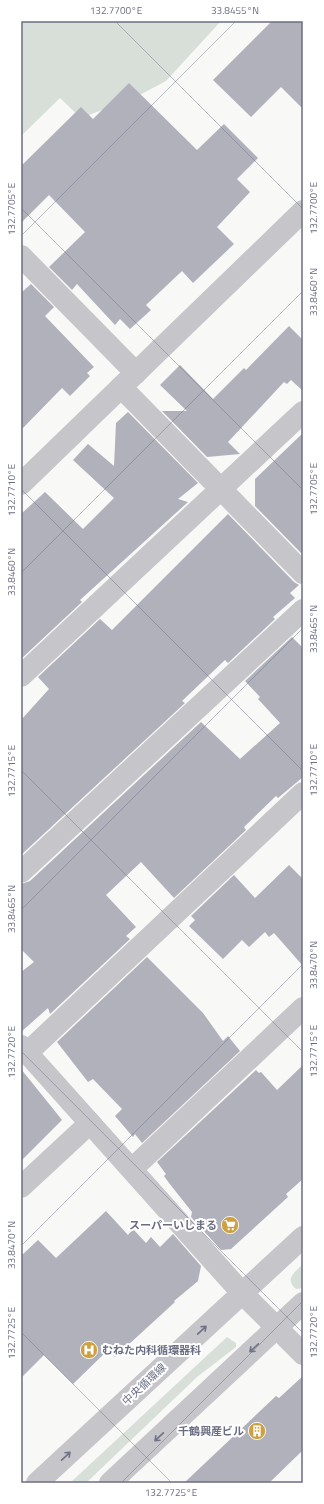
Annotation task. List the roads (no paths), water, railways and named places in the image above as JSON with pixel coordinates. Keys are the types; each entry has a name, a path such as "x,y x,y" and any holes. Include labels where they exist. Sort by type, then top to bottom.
{"street":[{"path":"21,484 303,211"},
{"path":"21,256 222,490 303,573"},
{"path":"21,676 222,490 303,412"},
{"path":"21,872 303,610"},
{"path":"303,793 24,1049 242,1293 303,1354"},
{"path":"132,1169 303,1008"},
{"path":"21,1187 90,1123"},
{"name":"中央循環線","path":"37,1483 303,1237"},
{"path":"110,1483 303,1303"}],"place":[{"name":"スーパーいしまる","path":"230,1225"},
{"name":"むねた内科循環器科","path":"89,1350"},
{"name":"千鶴興産ビル","path":"257,1431"}]}
